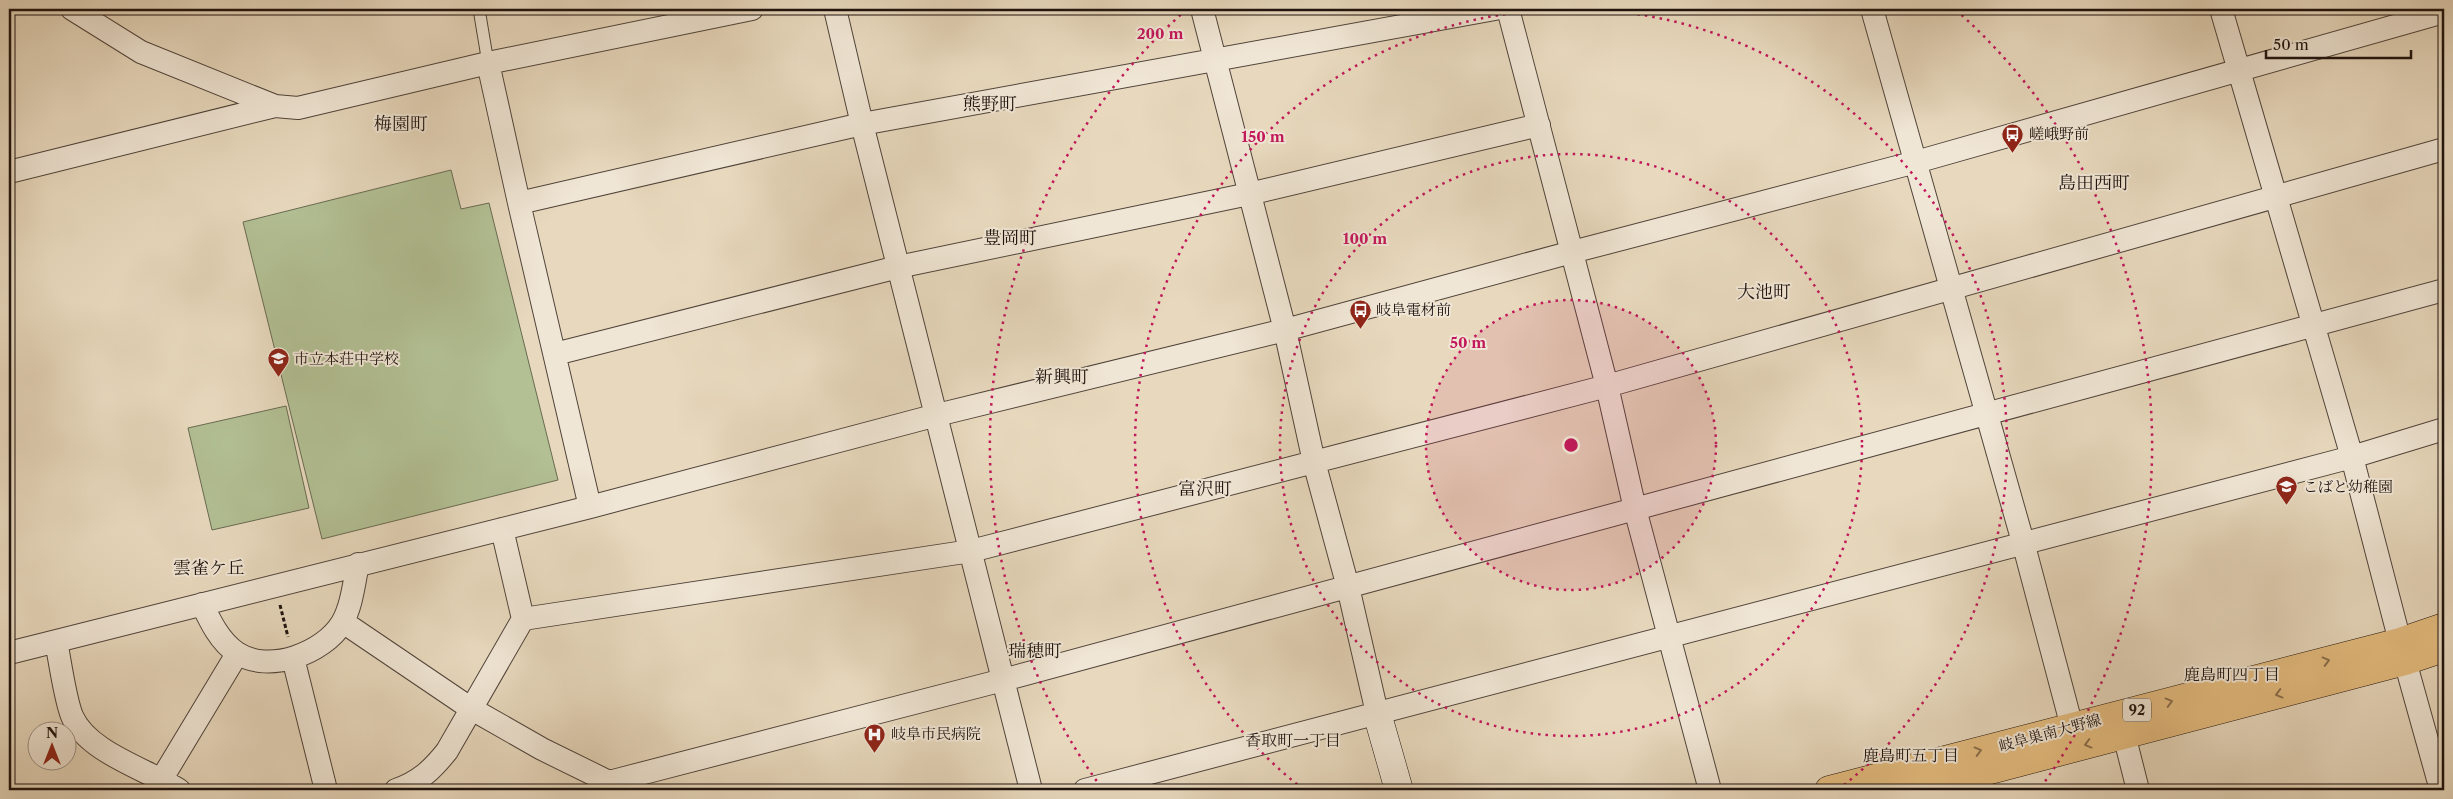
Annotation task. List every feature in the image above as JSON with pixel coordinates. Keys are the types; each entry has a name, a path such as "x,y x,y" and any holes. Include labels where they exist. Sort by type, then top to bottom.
{"main road":[{"name":"岐阜巣南大野線","path":"2402,651 2444,627"},
{"name":"岐阜巣南大野線","path":"1914,790 2121,725 2402,651 2444,648"},
{"name":"岐阜巣南大野線","path":"1829,790 2072,727 2121,725"}],"street":[{"path":"72,9 141,52 276,106 298,108 488,63 752,9"},
{"path":"835,9 862,124 1031,790"},
{"path":"1202,9 1217,61 1249,194 1285,330 1314,462 1348,587 1377,713 1400,790"},
{"path":"519,203 862,124 1495,9"},
{"path":"1508,9 1607,386 1635,509 1710,790"},
{"path":"1872,9 2024,542 2072,727"},
{"path":"2222,9 2352,456 2402,651 2441,790"},
{"path":"9,653 275,584 590,507 937,415 1285,330 1572,252 1916,162 2444,12"},
{"path":"488,63 590,507"},
{"path":"9,172 276,106"},
{"path":"555,354 898,267 1249,194 1539,125"},
{"path":"523,619 971,551 1607,386 2444,149"},
{"path":"343,622 470,708 542,749 609,782 1003,680 2314,327 2444,290"},
{"path":"1084,790 2352,456 2444,428"},
{"path":"396,790 422,779 435,767 523,619 502,529"},
{"path":"202,604 213,626 237,654 252,660 265,661 293,658 310,653 324,644 343,622 358,564"},
{"path":"56,641 72,716 79,726 99,747 165,786 237,654"},
{"path":"293,658 326,790"},
{"path":"2121,725 2138,790"}],"lane":[{"path":"479,9 488,63"}],"path":[{"path":"275,584 293,658"}],"green space":[{"path":"451,170 461,209 489,203 558,480 322,539 243,222"},
{"path":"286,406 309,508 212,530 188,428"}],"place":[{"name":"嵯峨野前","path":"2013,153"},
{"name":"岐阜電材前","path":"1360,329"},
{"name":"市立本荘中学校","path":"278,378"},
{"name":"こばと幼稚園","path":"2287,506"},
{"name":"岐阜市民病院","path":"875,753"}],"district":[{"name":"熊野町","path":"990,104"},
{"name":"梅園町","path":"401,124"},
{"name":"島田西町","path":"2094,183"},
{"name":"豊岡町","path":"1010,238"},
{"name":"大池町","path":"1764,292"},
{"name":"新興町","path":"1062,377"},
{"name":"富沢町","path":"1205,489"},
{"name":"雲雀ケ丘","path":"209,568"},
{"name":"瑞穂町","path":"1035,651"},
{"name":"鹿島町四丁目","path":"2232,674"},
{"name":"香取町一丁目","path":"1293,740"},
{"name":"鹿島町五丁目","path":"1911,755"}]}
